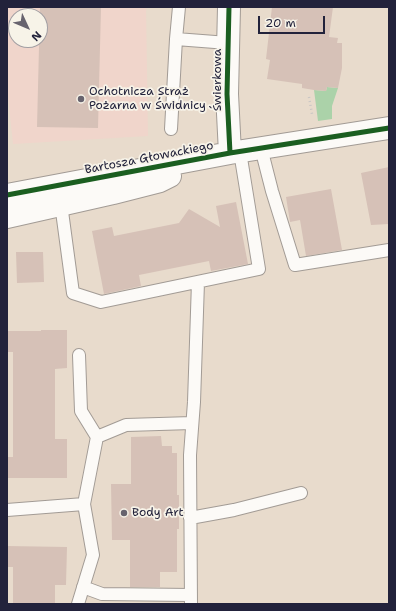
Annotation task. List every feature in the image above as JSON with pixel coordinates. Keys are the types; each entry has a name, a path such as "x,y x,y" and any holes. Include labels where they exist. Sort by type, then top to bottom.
{"street":[{"name":"Świerkowa","path":"229,7 227,94 243,151"},
{"name":"Bartosza Głowackiego","path":"7,195 243,151 389,128"},
{"name":"Bartosza Głowackiego","path":"7,217 160,181 189,168 204,158"}],"lane":[{"path":"171,129 179,7"},
{"path":"176,39 228,43"},
{"path":"243,151 272,191 295,265 389,250"},
{"path":"60,204 73,293 101,302 259,269 243,151"},
{"path":"83,587 102,594 191,600 190,455 198,282"},
{"path":"78,604 93,555 84,504 97,436 81,411 79,355"},
{"path":"97,436 126,425 192,423"},
{"path":"190,518 234,510 301,493"},
{"path":"7,510 84,504"}],"path":[{"path":"309,97 312,114"}],"shaded area":[{"path":"7,7 146,7 148,136 13,144 7,87"}],"green space":[{"path":"327,87 338,88 332,106 332,119 318,121 314,90 326,91"}],"building":[{"path":"101,7 98,128 37,127 39,48 48,48 48,8 40,8"},
{"path":"272,7 333,7 329,37 338,38 337,43 342,43 342,68 338,88 327,87 326,91 314,90 302,88 302,84 267,79 270,60 266,59"},
{"path":"389,167 389,224 371,225 361,173"},
{"path":"331,189 342,250 306,256 300,220 290,222 286,197"},
{"path":"236,202 248,264 211,271 209,261 139,275 141,286 104,294 92,231 112,227 114,236 179,223 189,209 220,227 216,206"},
{"path":"16,252 43,252 44,282 17,283"},
{"path":"67,330 67,368 55,369 55,439 67,439 67,478 7,478 7,457 13,457 13,352 7,352 7,331"},
{"path":"161,436 162,446 172,446 172,453 177,453 179,529 177,529 177,572 160,572 160,587 130,587 130,540 112,540 111,484 131,484 131,437"},
{"path":"7,546 67,547 66,585 55,585 55,604 13,604 13,567 7,567"}],"cycle path":[{"path":"229,7 227,94 230,153"},
{"path":"7,195 230,153 389,128"}],"place":[{"name":"Ochotnicza Straż Pożarna w Świdnicy","path":"81,99"},
{"name":"Body Art","path":"124,513"}]}
